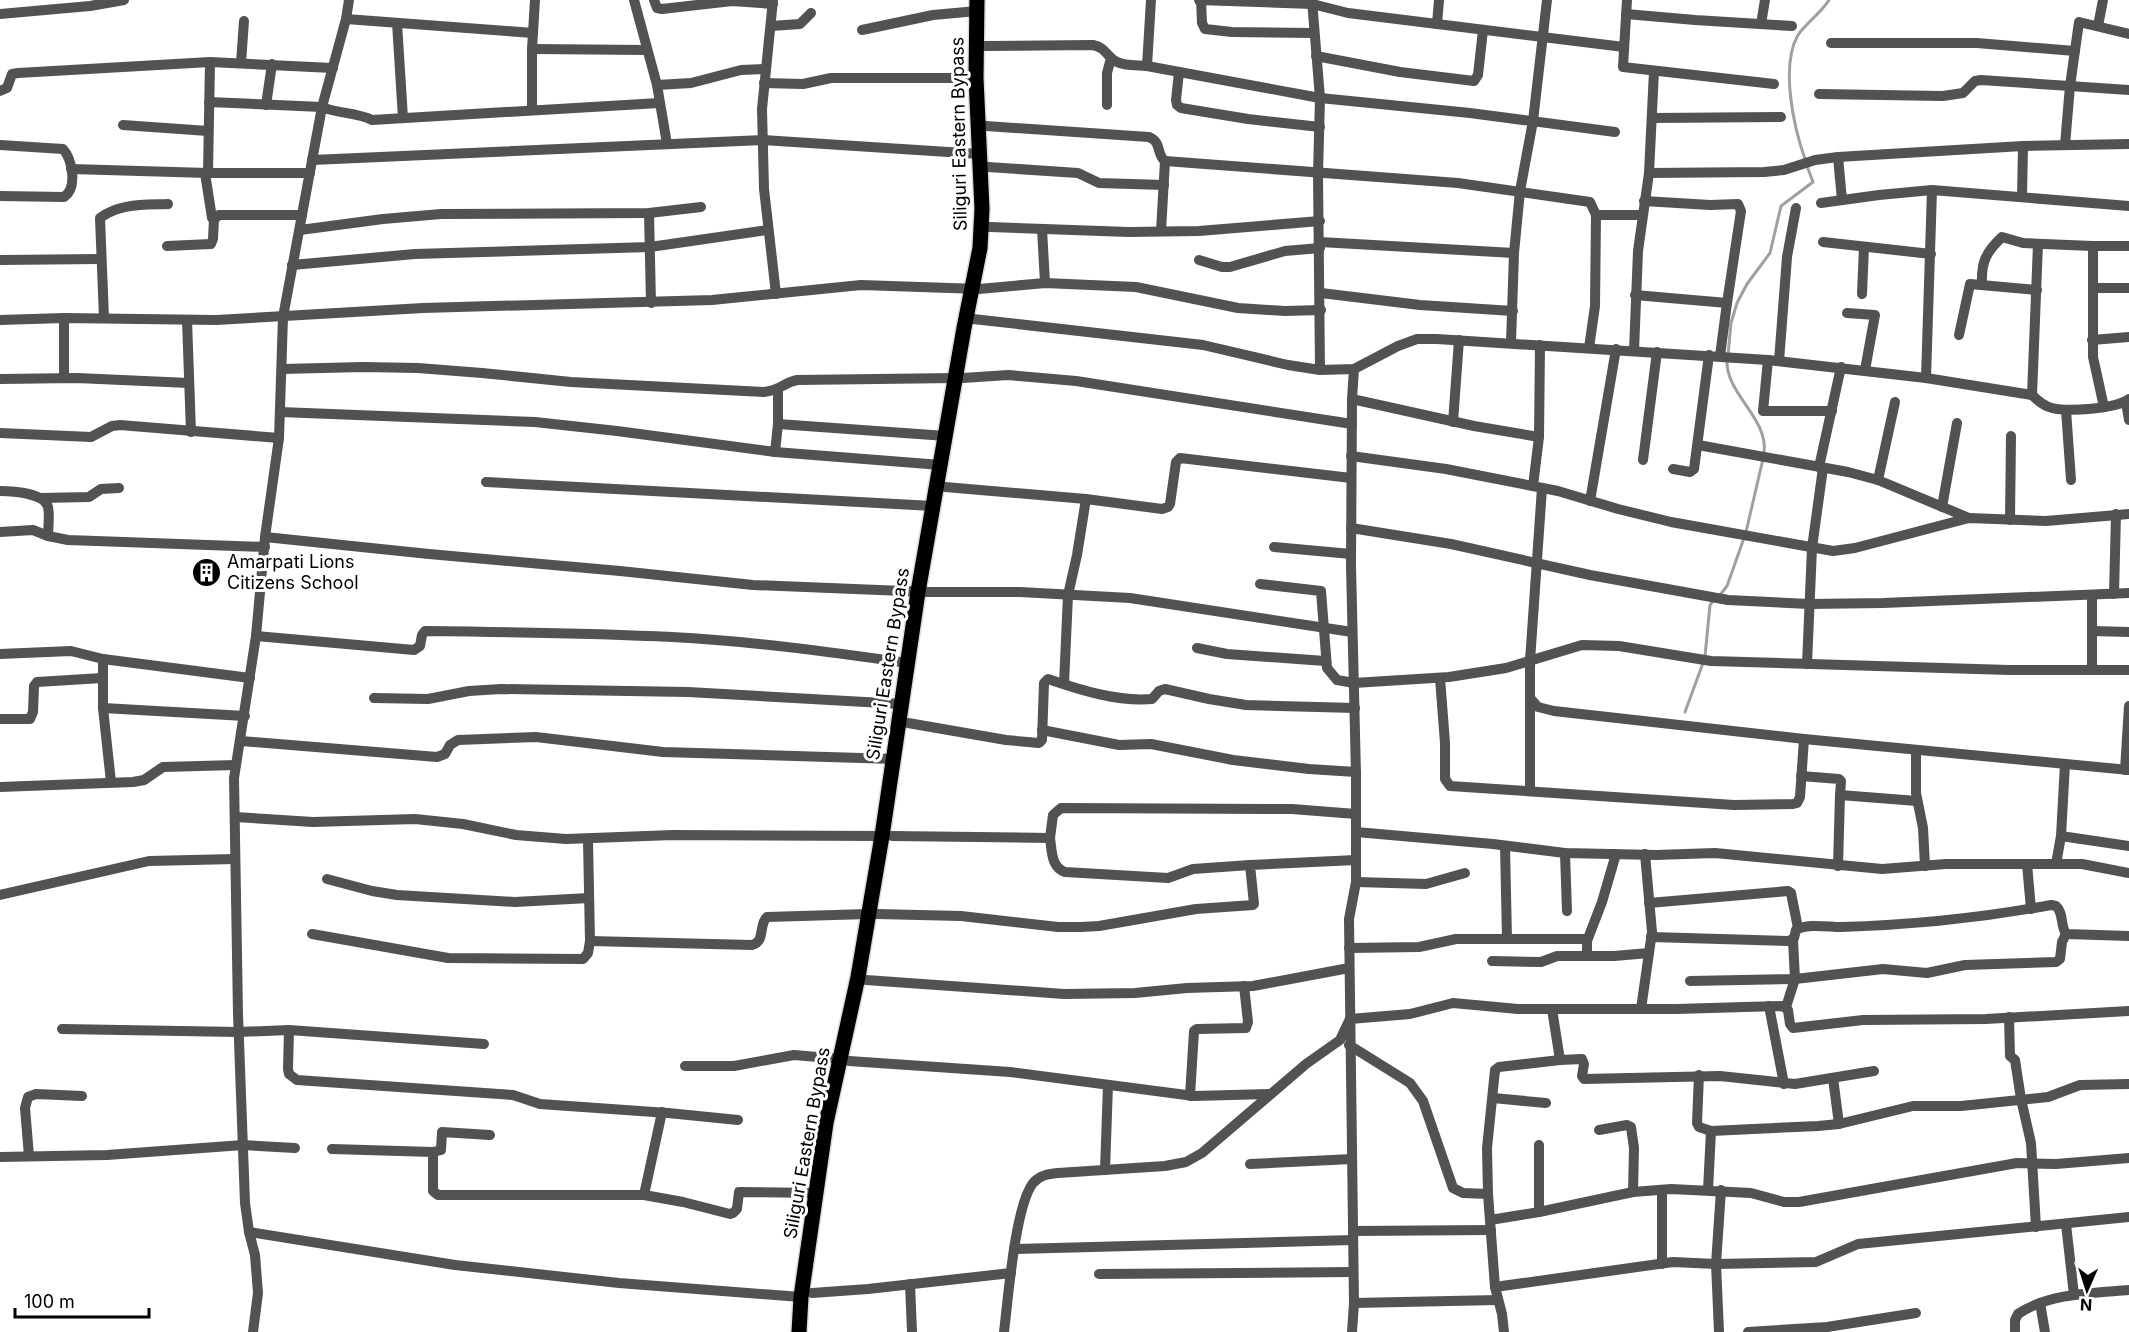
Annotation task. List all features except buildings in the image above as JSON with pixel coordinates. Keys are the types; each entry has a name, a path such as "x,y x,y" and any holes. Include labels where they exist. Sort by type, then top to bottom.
{"main road":[{"name":"Siliguri Eastern Bypass","path":"887,836 901,704 945,487 959,378 975,289 990,228 985,46 980,4"},
{"name":"Siliguri Eastern Bypass","path":"799,1332 829,1167 845,1060 908,723 933,506 946,436 973,319 982,228 976,78 980,4"},
{"name":"Siliguri Eastern Bypass","path":"809,1332 807,1295 816,1192 826,1123 866,980 872,914"}],"street":[{"path":"0,14 90,6 124,0"},
{"path":"253,1332 258,1293 255,1255 245,1203 234,778 256,636 265,542 279,438 284,317 321,107 346,19 349,0"},
{"path":"532,110 535,0"},
{"path":"634,0 657,85 667,144"},
{"path":"654,0 657,8 662,9 732,1 773,2 764,83 763,140 767,230 776,294"},
{"path":"1147,66 1151,0"},
{"path":"1314,33 1205,29 1202,23 1200,0 1312,2 1348,13 1624,47"},
{"path":"1437,24 1439,0"},
{"path":"1511,343 1514,253 1520,191 1533,121 1546,0"},
{"path":"1627,0 1623,67 1773,84"},
{"path":"1761,24 1765,0"},
{"path":"2098,26 2103,0"},
{"path":"1312,2 1320,98 1318,174 1320,370"},
{"path":"861,30 980,4"},
{"path":"771,26 800,24 811,13"},
{"path":"1626,14 1792,26"},
{"path":"346,19 533,33"},
{"path":"242,63 244,21"},
{"path":"2065,145 2079,22 2129,34"},
{"path":"397,23 404,118"},
{"path":"1317,56 1400,72 1474,81 1478,75 1483,30"},
{"path":"1831,43 1977,43 2075,51"},
{"path":"985,46 1093,45 1101,47 1116,62 1320,98 1470,113 1615,132"},
{"path":"532,49 647,50"},
{"path":"1107,105 1107,73 1111,58"},
{"path":"0,91 7,88 12,74 210,62 333,68"},
{"path":"210,62 208,173 205,173 212,218"},
{"path":"266,105 272,64"},
{"path":"657,85 691,83 725,73 766,69"},
{"path":"1634,351 1635,295 1642,215 1649,173 1654,71"},
{"path":"1179,72 1176,100 1177,105 1181,108 1320,127"},
{"path":"764,83 803,84 831,78 976,78"},
{"path":"1818,94 1955,95 1962,93 1975,81 1982,80 2129,90"},
{"path":"209,102 321,107 330,111 363,115 372,120 659,103"},
{"path":"1652,118 1781,117"},
{"path":"123,125 208,131"},
{"path":"986,126 1149,137 1158,142 1160,154 1165,161 1161,231"},
{"path":"312,160 763,140 978,154"},
{"path":"1649,173 1764,172 1815,160 1838,158 2023,146 2129,144"},
{"path":"0,145 63,149 70,160 71,169 71,188 64,197 0,196"},
{"path":"2022,197 2023,146"},
{"path":"1838,158 1842,200"},
{"path":"1165,161 1318,174 1376,176 1520,191 1590,202 1596,215 1595,306 1589,348"},
{"path":"988,167 1078,174 1099,183 1164,185"},
{"path":"71,169 208,173 310,172"},
{"path":"1926,378 1932,190"},
{"path":"1821,203 1932,190 2129,206"},
{"path":"1644,201 1710,206 1738,204 1741,211 1718,356 1693,471 1672,469"},
{"path":"104,318 100,218 124,207 168,204"},
{"path":"300,230 441,214 649,213 700,207"},
{"path":"1796,208 1763,411 1832,411"},
{"path":"649,213 651,303"},
{"path":"167,246 211,244 213,222 219,215 302,215"},
{"path":"1596,215 1642,215"},
{"path":"990,228 1209,230 1320,221"},
{"path":"1042,229 1045,283"},
{"path":"292,265 415,254 650,247 767,230"},
{"path":"1982,284 1982,263 2002,237 2023,243 2129,246"},
{"path":"1823,242 1931,254"},
{"path":"2032,394 2038,244"},
{"path":"1199,260 1212,265 1230,267 1285,251 1320,245 1514,253"},
{"path":"2092,246 2092,340 2096,375 2104,407"},
{"path":"1862,294 1864,247"},
{"path":"0,260 100,259"},
{"path":"0,320 104,318 187,320 284,317 434,307 651,303 861,285 975,289 1045,283 1136,286 1238,308 1286,311 1321,310"},
{"path":"1959,335 1970,284 2037,290"},
{"path":"2093,288 2129,288"},
{"path":"1321,293 1399,303 1513,310"},
{"path":"1635,295 1727,303"},
{"path":"1847,313 1875,315 1865,370"},
{"path":"64,318 64,378"},
{"path":"973,319 1203,345 1320,370 1354,369 1398,346 1417,339 1773,360 1926,378 2032,394 2046,406 2066,410 2104,407 2127,401 2129,420"},
{"path":"187,320 191,432"},
{"path":"2092,340 2129,337"},
{"path":"1453,422 1460,340"},
{"path":"1530,790 1530,661 1537,563 1540,345"},
{"path":"1590,501 1616,350"},
{"path":"1643,460 1658,352"},
{"path":"1807,664 1812,548 1821,467 1841,367"},
{"path":"282,369 418,368 571,382 732,390 778,390 787,382 798,380 959,378 1008,375 1076,381 1352,424"},
{"path":"1352,1332 1354,1303 1349,919 1356,882 1351,554 1354,369"},
{"path":"0,379 64,378 189,383"},
{"path":"775,452 778,390"},
{"path":"1352,399 1453,422 1539,437"},
{"path":"1878,480 1895,402"},
{"path":"2066,410 2071,480"},
{"path":"280,412 535,422 775,452 941,465"},
{"path":"1942,507 1957,423"},
{"path":"778,424 946,436"},
{"path":"0,434 91,437 112,426 120,425 279,438"},
{"path":"2010,520 2011,436"},
{"path":"1698,445 1775,458 1878,480 1970,518"},
{"path":"1352,456 1446,469 1538,487 1671,522 1812,548 1842,551 1970,518 2046,520 2129,514"},
{"path":"945,487 1086,499 1165,509 1170,504 1176,462 1180,458 1351,478"},
{"path":"486,482 933,506"},
{"path":"0,491 12,491 41,498 79,498 89,497 100,489 118,488"},
{"path":"41,498 48,507 48,536"},
{"path":"1064,684 1068,595 1086,499"},
{"path":"2114,594 2116,514"},
{"path":"1351,528 1451,544 1590,576 1722,599 1809,604 1883,603 2129,593"},
{"path":"0,532 33,530 68,540 265,542 753,585 923,592 1020,592 1130,598 1352,632"},
{"path":"1274,547 1351,554"},
{"path":"1260,584 1321,591 1327,668 1336,680 1354,683 1440,678 1506,668 1582,645 1619,646 1710,661 2009,670 2129,670"},
{"path":"2092,595 2092,669"},
{"path":"2093,631 2129,632"},
{"path":"256,636 414,650 420,646 422,635 425,632 663,636 799,648 908,663"},
{"path":"1197,648 1227,654 1325,661"},
{"path":"0,654 71,651 103,659 250,678"},
{"path":"103,659 103,708 111,782"},
{"path":"0,719 30,719 33,712 34,686 38,682 102,678"},
{"path":"1440,678 1447,784 1453,787 1530,790 1734,805 1793,804 1799,801 1804,739"},
{"path":"908,723 1035,743 1042,740 1044,681 1048,679 1114,696 1152,699 1165,689 1246,705 1354,708"},
{"path":"374,698 428,699 469,691 501,688 688,692 901,704"},
{"path":"1530,698 1538,706 1554,711 1804,739 2127,770 2129,706"},
{"path":"103,708 245,716"},
{"path":"1042,730 1119,745 1151,744 1233,760 1356,772"},
{"path":"241,741 441,757 453,742 458,740 536,737 663,752 894,759"},
{"path":"1916,750 1917,801 1922,822 1925,866"},
{"path":"2056,864 2061,836 2065,764"},
{"path":"0,787 144,780 163,767 236,765"},
{"path":"1801,776 1839,778 1841,781 1838,866"},
{"path":"1840,795 1917,801"},
{"path":"1356,814 1292,809 1061,808 1053,815 1050,838 1054,863 1057,868 1065,872 1168,878 1193,869 1356,860"},
{"path":"235,817 313,822 415,819 516,835 588,840 684,835 1050,838"},
{"path":"1356,832 1565,853 1715,853 1838,866 1882,868 2082,864 2129,873"},
{"path":"2061,836 2129,846"},
{"path":"312,934 420,955 481,960 583,959 588,953 590,941 588,840"},
{"path":"1505,846 1507,939"},
{"path":"1565,853 1567,911"},
{"path":"1587,956 1587,941 1617,854"},
{"path":"1641,1009 1651,937 1645,854"},
{"path":"0,895 149,861 235,859"},
{"path":"2027,864 2031,909"},
{"path":"590,941 752,945 760,939 763,921 768,917 872,914 961,916 1058,927 1099,926 1196,909 1253,905 1250,865"},
{"path":"1356,882 1426,884 1465,873"},
{"path":"327,879 397,895 515,902 589,898"},
{"path":"1649,903 1788,891 1791,893 1798,928 1793,940 1795,979 1786,1007 1793,1028 1863,1020 2009,1017 2129,1011"},
{"path":"1798,928 1952,921 2056,906 2060,911 2062,927 2066,934"},
{"path":"2066,934 2129,936"},
{"path":"1690,981 1795,979 1883,969 1927,973 1965,965 2056,962 2060,960 2062,942 2066,934"},
{"path":"1651,937 1793,940"},
{"path":"1349,948 1419,946 1456,939 1584,939 1587,941"},
{"path":"1492,961 1541,962 1557,956 1614,956 1648,953"},
{"path":"866,980 1064,994 1135,993 1244,986 1349,968"},
{"path":"1190,1096 1194,1031 1197,1029 1246,1028 1248,1022 1244,986"},
{"path":"1350,1019 1410,1014 1453,1003 1518,1009 1786,1007"},
{"path":"1769,1006 1784,1084"},
{"path":"1552,1009 1560,1060"},
{"path":"2009,1017 2010,1056 2015,1060 2031,1143 2036,1227"},
{"path":"1004,1332 1019,1221 1033,1184 1042,1176 1058,1173 1165,1166 1186,1162 1202,1154 1269,1094 1340,1040 1350,1019"},
{"path":"62,1029 239,1032 289,1030 484,1044"},
{"path":"289,1030 288,1069 289,1074 297,1080 513,1095 540,1104 662,1112 738,1120"},
{"path":"1349,1045 1410,1083 1418,1092 1453,1188 1462,1192 1488,1194"},
{"path":"685,1066 734,1066 794,1055 1010,1072 1190,1096 1269,1094"},
{"path":"1504,1332 1495,1287 1488,1194 1487,1148 1496,1068 1582,1059 1584,1079 1695,1075 1738,1077 1784,1084 1874,1071"},
{"path":"1695,1075 1697,1119 1705,1130 1708,1190"},
{"path":"1833,1078 1839,1124"},
{"path":"1705,1130 1839,1124 1913,1106 1961,1106 2054,1096 2080,1085 2129,1084"},
{"path":"1105,1170 1108,1085"},
{"path":"29,1156 25,1108 28,1097 36,1094 82,1096"},
{"path":"1493,1098 1546,1103"},
{"path":"644,1195 662,1112"},
{"path":"1599,1130 1627,1125 1631,1127 1634,1148 1633,1192"},
{"path":"332,1149 433,1152 441,1150 442,1132 490,1136"},
{"path":"0,1157 107,1155 243,1144 295,1148"},
{"path":"1539,1145 1539,1212"},
{"path":"433,1152 433,1191 438,1196 644,1195 730,1214 737,1209 739,1192 816,1192"},
{"path":"1014,1249 1353,1235 1490,1225 1633,1192 1662,1190 1721,1190 1750,1193 1784,1202 1799,1202 2002,1165 2056,1164 2129,1158"},
{"path":"1250,1164 1352,1159"},
{"path":"1662,1190 1662,1264"},
{"path":"1719,1332 1716,1264 1721,1190"},
{"path":"1495,1287 1662,1264 1816,1262 1858,1244 2129,1217"},
{"path":"2066,1224 2074,1295"},
{"path":"249,1232 456,1265 630,1284 807,1295 1011,1273"},
{"path":"1099,1274 1353,1272"},
{"path":"910,1284 912,1332"},
{"path":"2015,1332 2015,1320 2018,1314 2040,1303 2074,1295 2129,1290"},
{"path":"1354,1303 1498,1300"},
{"path":"2040,1303 2045,1332"},
{"path":"1748,1332 1827,1327 1916,1313"}],"waterway":[{"path":"1805,159 1793,114 1789,80 1790,63 1798,35 1829,0"},
{"path":"1728,355 1731,323 1737,303 1747,284 1770,253 1781,206 1813,182 1807,166"},
{"path":"1727,361 1733,385 1760,429 1764,441 1764,453"},
{"path":"1746,532 1763,459"},
{"path":"1720,595 1727,586 1744,538"},
{"path":"1705,656 1710,605 1713,601"},
{"path":"1685,712 1703,663"}],"place":[{"name":"Amarpati Lions Citizens School","path":"206,572"}]}
